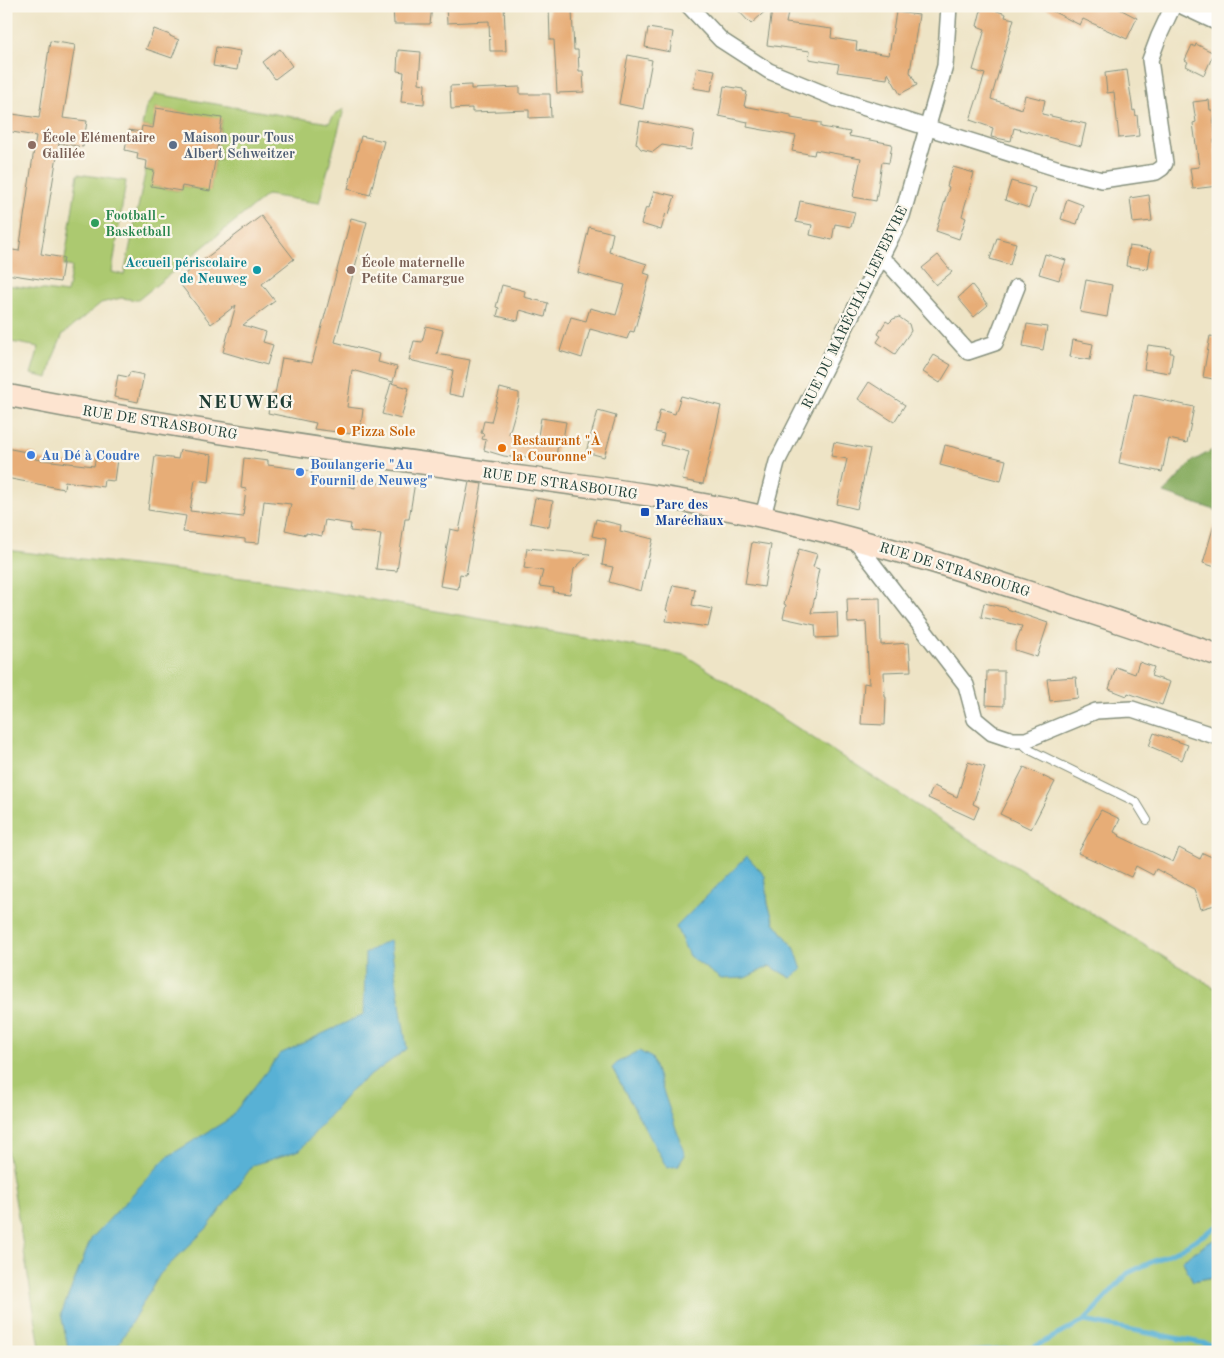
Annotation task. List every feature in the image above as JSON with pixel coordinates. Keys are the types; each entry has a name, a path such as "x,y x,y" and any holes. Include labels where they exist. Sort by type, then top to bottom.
{"main road":[{"name":"RUE DE STRASBOURG","path":"6,395 189,427 446,467 542,479 763,516 853,538 1043,597 1218,655"}],"street":[{"path":"689,6 721,40 770,72 837,99 1059,169 1102,180 1156,172 1162,168 1165,162 1150,60 1173,6"},
{"name":"RUE DU MARÉCHAL LEFEBVRE","path":"763,516 777,462 902,216 946,66 948,6"},
{"path":"1182,6 1218,23"},
{"path":"881,259 890,265 968,352 994,343 1017,288"},
{"path":"853,538 966,685 975,719 992,733 1002,738 1019,741 1026,740 1096,711 1132,709 1218,737"}],"lane":[{"path":"1019,741 1030,750 1136,802 1148,820"}],"green space":[{"path":"156,94 329,123 335,114 344,109 319,203 267,195 138,300 121,298 101,303 63,334 53,358 48,378 31,374 39,347 6,341 6,285 67,293 72,267 64,265 78,174 126,181 112,272 124,275 146,169 154,171 152,186 180,191 182,186 210,190 215,160 220,160 221,151 217,149 222,119 156,108 153,128 142,126 146,107"},
{"path":"1218,447 1218,511 1164,493 1193,461"},
{"path":"6,550 267,581 685,655 955,830 1218,990 1218,1237 1182,1260 1193,1281 1218,1276 1218,1352 6,1352 6,1348 40,1347 6,1145","holes":["765,876 768,904 774,922 795,949 791,978 770,966 758,971"]}],"water":[{"path":"747,856 765,876 768,904 774,922 795,949 802,970 791,978 770,966 745,978 721,979 689,956 676,927"},
{"path":"390,940 407,1049 353,1088 300,1150 253,1165 208,1227 160,1274 114,1352 69,1352 61,1314 91,1239 167,1157 229,1119 280,1054 364,1014 365,953"},
{"path":"639,1051 652,1058 685,1155 678,1166 667,1168 612,1068 618,1062"},
{"path":"1218,1237 1218,1276 1193,1281 1182,1260"}],"building":[{"path":"393,6 432,6 430,24 394,24"},
{"path":"446,6 504,6 506,51 490,51 489,21 447,23"},
{"path":"549,6 566,6 566,11 572,11 574,50 578,50 579,71 583,71 584,92 557,93 554,40 550,40"},
{"path":"734,6 771,6 751,24"},
{"path":"982,6 1006,14 1005,17 1014,19 991,99 1022,109 1025,95 1045,100 1042,114 1086,124 1081,146 1014,128 1011,141 991,137 993,128 970,120 985,74 973,70 985,29 977,26"},
{"path":"1042,6 1114,6 1137,18 1127,39 1083,19 1080,25"},
{"path":"772,10 788,13 786,23 832,29 831,38 857,42 856,50 889,55 896,12 919,15 910,72 917,85 900,94 888,73 887,79 837,72 839,64 809,59 810,51 767,45"},
{"path":"648,28 673,32 670,52 645,47"},
{"path":"154,29 179,40 172,58 146,49"},
{"path":"50,41 75,45 63,118 87,121 83,147 59,143 41,254 64,258 60,282 6,274 6,249 19,251 36,136 6,131 6,113 39,118"},
{"path":"1196,44 1214,53 1204,75 1186,66 1188,62 1185,60 1192,45 1195,47"},
{"path":"216,47 240,51 237,70 213,66"},
{"path":"280,49 292,66 275,79 263,62"},
{"path":"398,50 421,52 419,83 425,84 424,104 401,102 404,72 397,71"},
{"path":"628,55 652,60 643,109 619,104"},
{"path":"697,67 715,70 711,91 693,88"},
{"path":"1127,70 1133,111 1135,110 1137,115 1139,136 1119,138 1114,92 1107,93 1105,73"},
{"path":"471,85 471,89 520,87 520,94 550,94 551,117 529,118 529,110 472,112 472,108 451,109 450,86"},
{"path":"724,86 743,89 743,91 747,92 744,106 791,115 791,118 821,123 821,127 850,132 849,136 892,144 889,163 882,162 876,201 853,197 861,158 815,150 814,155 792,151 796,136 747,127 748,122 719,116"},
{"path":"1209,100 1216,140 1214,140 1218,186 1193,189 1190,168 1199,167 1193,123 1196,122 1193,102"},
{"path":"156,108 222,118 210,191 182,186 181,191 151,186 154,171 146,169 147,161 137,159 138,153 125,150 129,130 141,132 142,126 153,128"},
{"path":"640,121 694,131 691,150 662,145 653,152 641,149 636,143"},
{"path":"361,136 384,141 370,195 348,189"},
{"path":"953,167 974,173 962,216 966,218 959,239 936,231"},
{"path":"1011,181 1035,188 1029,208 1005,200"},
{"path":"654,191 675,196 669,214 666,213 661,230 641,224 646,207 649,208"},
{"path":"1149,195 1152,221 1133,223 1130,198"},
{"path":"1067,199 1083,205 1077,224 1061,219"},
{"path":"800,201 855,212 851,227 835,224 832,240 810,235 812,225 796,222"},
{"path":"261,216 294,259 262,284 275,301 243,325 266,332 263,342 273,345 267,365 223,352 236,305 211,324 177,280"},
{"path":"351,218 367,222 335,342 380,354 378,362 397,367 393,382 352,370 347,407 363,409 360,435 314,429 316,423 268,413 272,394 275,394 282,358 312,363"},
{"path":"589,227 613,233 609,252 647,264 644,273 650,275 634,332 630,331 627,339 590,329 582,358 560,351 571,317 586,321 590,308 616,315 625,285 578,273"},
{"path":"997,238 1016,243 1010,265 990,259"},
{"path":"1129,246 1151,249 1148,269 1126,266"},
{"path":"1045,254 1066,260 1059,280 1039,274"},
{"path":"938,255 952,272 936,285 922,268"},
{"path":"1086,280 1112,285 1107,317 1080,312"},
{"path":"502,285 525,291 524,297 548,303 545,317 520,310 518,321 497,316 499,308 496,307"},
{"path":"972,285 988,305 974,317 958,298"},
{"path":"899,317 909,324 911,331 895,354 877,342 881,336 878,334 886,321 889,323"},
{"path":"1027,324 1047,327 1043,350 1023,346"},
{"path":"426,326 443,330 437,354 470,360 463,397 449,394 453,370 409,360 414,341 422,342"},
{"path":"1210,336 1218,337 1218,380 1203,377"},
{"path":"1073,340 1093,344 1090,360 1070,357"},
{"path":"1148,345 1171,348 1170,353 1173,353 1170,373 1144,369"},
{"path":"934,355 951,365 940,383 923,372"},
{"path":"130,372 144,375 138,402 114,397 118,375 128,377"},
{"path":"869,382 905,405 894,422 858,399"},
{"path":"391,383 409,388 401,419 382,414"},
{"path":"500,388 519,393 509,434 537,442 541,418 566,422 563,439 559,438 555,462 519,456 519,458 504,456 484,450 486,440 482,439 484,434 481,433 484,421 491,422"},
{"path":"1134,394 1194,407 1187,443 1169,439 1162,472 1119,463"},
{"path":"681,396 721,406 703,484 682,480 689,452 661,445 664,434 655,432 660,410 675,414"},
{"path":"598,411 616,416 604,457 586,452"},
{"path":"834,442 870,449 857,509 837,504 847,459 831,456"},
{"path":"945,445 1006,460 1001,481 940,465"},
{"path":"6,448 36,454 35,459 94,466 96,456 117,459 114,481 104,480 103,487 65,481 64,489 6,478"},
{"path":"180,450 212,455 209,482 195,480 190,511 243,517 246,489 241,488 244,458 268,461 268,465 312,471 311,476 355,488 356,480 393,485 393,479 415,482 409,519 405,519 397,571 376,569 381,534 350,531 351,524 325,520 322,536 306,533 306,535 285,530 291,504 264,501 259,543 245,542 245,539 183,532 186,516 148,510 155,456 178,459"},
{"path":"469,482 482,484 466,575 460,574 458,589 440,586 450,529 459,531"},
{"path":"535,498 553,501 549,527 530,523"},
{"path":"596,519 621,525 620,531 653,539 641,591 609,582 613,567 602,565 606,539 592,536"},
{"path":"1214,525 1218,525 1218,568 1203,563"},
{"path":"752,542 771,545 764,587 745,584"},
{"path":"527,548 590,554 574,569 570,594 553,592 554,588 539,586 543,571 524,568"},
{"path":"799,549 817,554 813,567 819,569 816,584 818,584 811,613 837,612 838,637 816,638 815,625 783,618 786,605 784,604"},
{"path":"673,585 695,589 692,605 712,609 708,627 666,621 668,611 666,610"},
{"path":"880,598 881,645 909,643 911,671 884,672 886,697 885,725 861,724 864,683 869,684 866,622 848,623 847,599"},
{"path":"984,603 1008,608 1048,623 1037,657 1015,650 1015,644 1022,626 981,617"},
{"path":"1139,662 1154,667 1151,676 1170,682 1162,705 1128,693 1127,696 1109,689 1116,667 1135,674"},
{"path":"987,671 1004,671 1004,706 986,705"},
{"path":"1076,677 1078,698 1050,701 1047,679"},
{"path":"1154,733 1188,745 1182,760 1149,746"},
{"path":"968,762 985,767 973,804 979,807 974,819 928,798 934,786 957,797"},
{"path":"1024,767 1055,782 1031,829 1000,814"},
{"path":"1101,810 1120,819 1114,832 1119,836 1173,862 1179,848 1200,859 1203,853 1216,859 1213,865 1218,868 1218,904 1201,909 1194,889 1156,869 1153,875 1136,866 1131,877 1078,853"}],"waterway":[{"path":"971,1352 1032,1348 1084,1321 1128,1273 1182,1248 1218,1226"},
{"path":"1084,1321 1218,1346"}],"place":[{"name":"École Elémentaire Galilée","path":"32,145"},
{"name":"Maison pour Tous Albert Schweitzer","path":"173,145"},
{"name":"Football - Basketball","path":"95,223"},
{"name":"Accueil périscolaire de Neuweg","path":"257,270"},
{"name":"École maternelle Petite Camargue","path":"351,270"},
{"name":"Pizza Sole","path":"341,431"},
{"name":"Restaurant \"À la Couronne\"","path":"502,448"},
{"name":"Au Dé à Coudre","path":"31,455"},
{"name":"Boulangerie \"Au Fournil de Neuweg\"","path":"300,472"},
{"name":"Parc des Maréchaux","path":"645,512"}],"district":[{"name":"NEUWEG","path":"246,401"}]}
